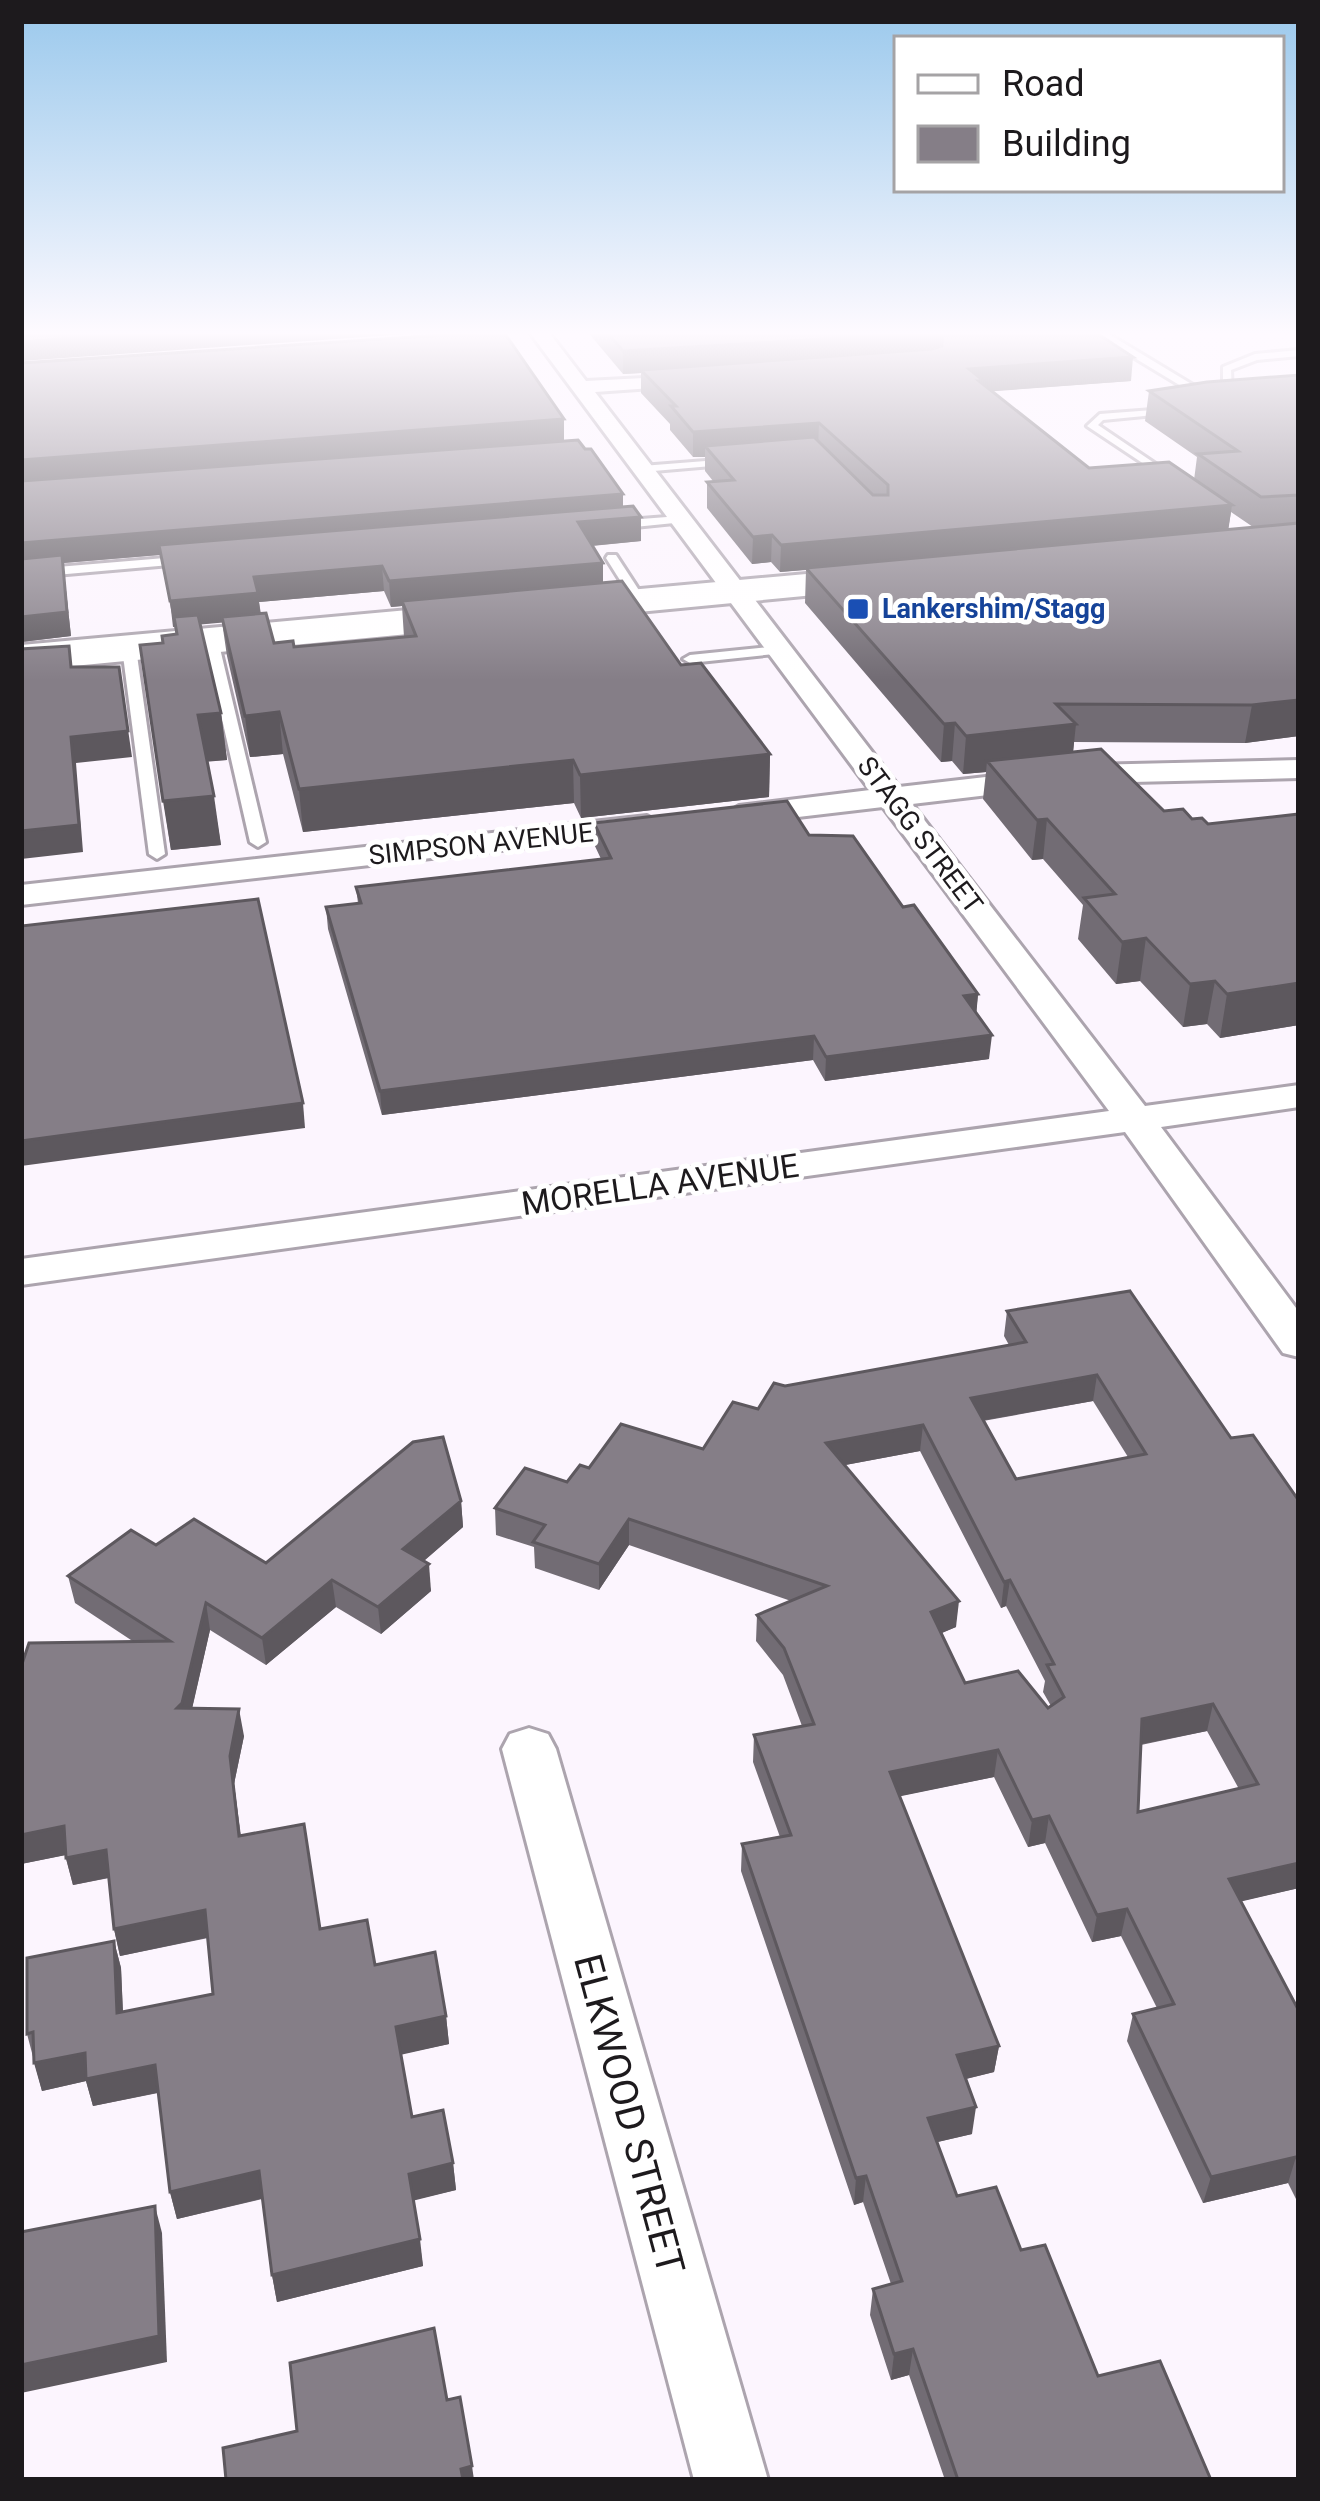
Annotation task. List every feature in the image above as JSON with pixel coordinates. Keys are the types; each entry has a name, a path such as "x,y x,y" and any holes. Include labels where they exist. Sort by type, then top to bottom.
{"main road":[{"path":"21,658 938,574"}],"street":[{"name":"STAGG STREET","path":"618,447 736,592 1299,1343"},
{"name":"SIMPSON AVENUE","path":"21,896 1089,774 1299,769"},
{"name":"MORELLA AVENUE","path":"21,1272 1299,1096"},
{"name":"ELKWOOD STREET","path":"529,1749 731,2480"}],"lane":[{"path":"1122,447 1187,491"},
{"path":"623,454 738,461"},
{"path":"610,526 680,520"},
{"path":"612,558 640,601"},
{"path":"21,574 209,559"},
{"path":"211,640 258,842"},
{"path":"129,648 157,854"},
{"path":"690,659 779,650"}],"building":[{"path":"21,447 197,447 21,460"},
{"path":"487,447 583,447 591,449 623,494 21,543 21,481"},
{"path":"706,447 824,447 873,495 888,495 888,485 845,447 1062,447 1089,468 1169,462 1232,505 781,545 772,535 753,537 707,482 734,480"},
{"path":"1232,447 1299,447 1299,495 1261,497 1198,454 1238,451"},
{"path":"633,506 641,517 578,522 603,563 389,581 382,566 254,577 258,593 170,601 159,545"},
{"path":"1299,523 1299,700 1252,705 1056,704 1076,724 966,736 955,723 944,724 806,568"},
{"path":"62,555 67,612 21,617 21,559"},
{"path":"622,581 681,665 701,663 770,754 580,775 573,760 299,789 279,712 245,716 222,617 266,613 274,643 293,641 294,647 416,636 402,601"},
{"path":"198,615 221,713 198,715 214,796 163,801 140,645 163,643 162,636 177,634 174,617"},
{"path":"69,646 71,667 119,667 128,731 71,737 79,825 21,831 21,649"},
{"path":"1101,749 1164,811 1183,809 1192,819 1202,818 1208,824 1299,814 1299,983 1227,994 1215,981 1190,984 1146,938 1122,942 1084,898 1115,894 1047,819 1037,820 987,761"},
{"path":"787,801 809,835 853,836 903,907 914,905 978,994 964,996 992,1035 826,1057 814,1036 380,1091 326,907 361,903 356,887 611,858 594,823"},
{"path":"258,899 303,1103 21,1141 21,926"},
{"path":"1130,1291 1231,1438 1253,1435 1299,1501 1299,1863 1229,1879 1299,2011 1299,2162 1296,2157 1211,2177 1133,2014 1174,2004 1127,1909 1097,1915 1049,1816 1032,1820 998,1750 890,1772 999,2046 957,2055 976,2107 928,2118 957,2196 996,2187 1021,2250 1045,2245 1098,2376 1160,2361 1211,2480 958,2480 913,2349 894,2354 873,2289 902,2281 866,2176 856,2178 742,1844 791,1835 754,1735 814,1724 784,1648 757,1615 827,1586 629,1519 599,1564 533,1542 545,1525 495,1508 525,1468 567,1482 580,1465 589,1468 621,1424 703,1449 733,1402 758,1409 774,1383 785,1386 1026,1342 1007,1311","holes":["1097,1375 1146,1454 1016,1479 971,1398","923,1425 1004,1582 1010,1580 1054,1664 1047,1665 1064,1697 1048,1708 1018,1671 965,1683 931,1612 959,1601 826,1443","1213,1704 1258,1784 1138,1812 1142,1719"]},
{"path":"443,1437 461,1501 403,1549 429,1564 378,1607 332,1580 262,1638 206,1603 177,1708 239,1709 230,1756 239,1836 304,1824 320,1929 367,1920 375,1965 435,1952 446,2016 396,2027 412,2117 443,2110 453,2163 409,2174 420,2239 272,2275 259,2171 170,2192 155,2065 86,2079 85,2053 34,2063 33,2032 27,2034 27,1958 114,1941 117,2013 213,1994 205,1910 114,1929 106,1850 66,1858 64,1826 21,1835 21,1667 29,1643 170,1641 68,1576 131,1530 156,1545 194,1519 266,1563 413,1442"},
{"path":"155,2206 159,2336 21,2365 21,2232"},
{"path":"434,2328 447,2400 460,2397 472,2466 461,2469 463,2480 226,2480 223,2448 297,2431 290,2363"}],"place":[{"name":"Lankershim/Stagg","path":"858,609"}]}
